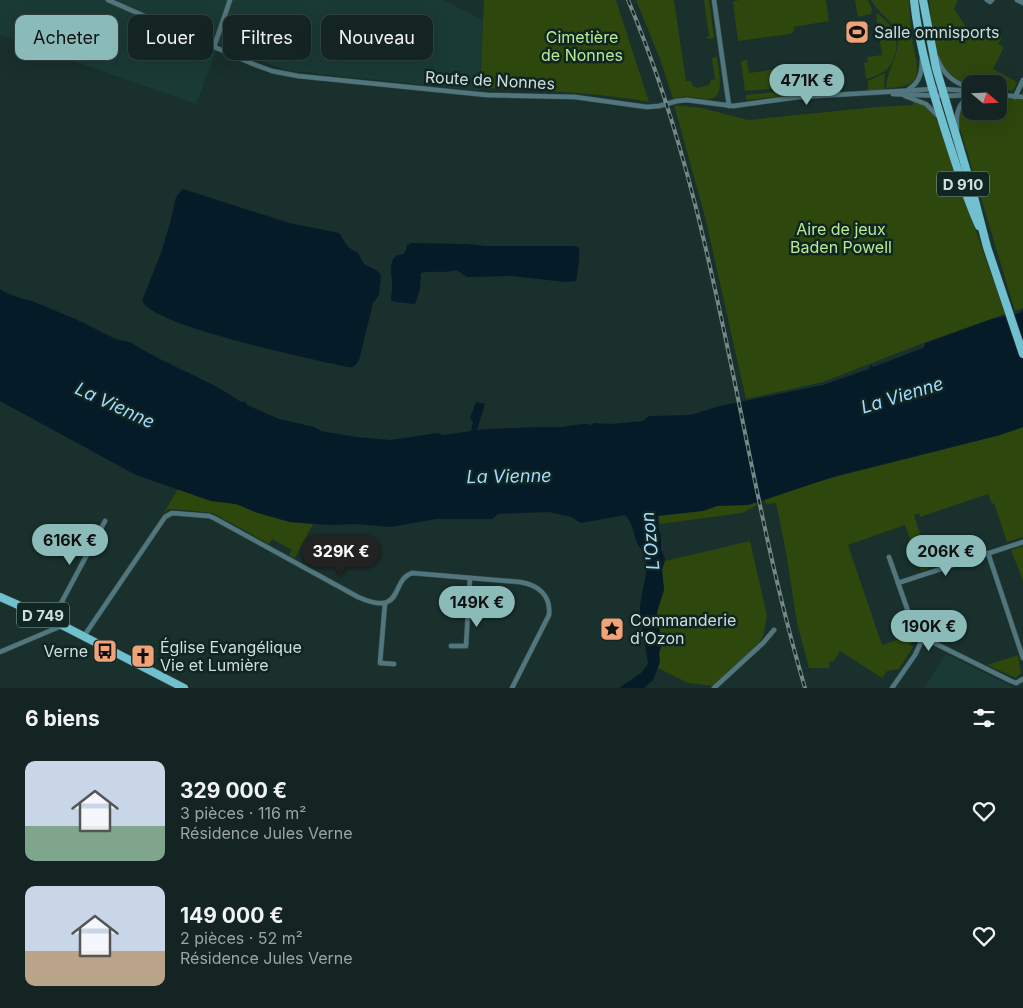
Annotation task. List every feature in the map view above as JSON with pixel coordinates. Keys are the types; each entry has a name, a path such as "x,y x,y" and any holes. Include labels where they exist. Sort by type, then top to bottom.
{"main road":[{"name":"D 910","path":"914,0 921,46 942,121 970,206 987,247"},
{"name":"D 910","path":"923,0 928,30 944,93 987,247 1023,354"},
{"name":"D 749","path":"0,597 61,624 184,688"}],"street":[{"name":"Route de Nonnes","path":"108,0 272,71 306,77 487,95 575,97 647,107 687,100 729,106 809,96 884,93 905,90 934,93"},
{"path":"214,47 230,0"},
{"path":"714,0 729,106"},
{"path":"987,0 990,2 992,0"},
{"path":"1017,0 1023,3"},
{"path":"928,30 944,73 962,86"},
{"path":"905,90 915,85 920,77 922,69 921,46"},
{"path":"1015,96 1023,80"},
{"name":"Route de Nonnes","path":"884,93 898,95 926,104 936,112 942,121"},
{"name":"Route de Nonnes","path":"898,95 934,93"},
{"path":"934,93 962,93"},
{"path":"1008,96 1023,98"},
{"path":"957,140 957,111 962,104"},
{"path":"84,636 165,517 172,513 209,516 358,597 372,602 385,603 391,600 408,575 412,573 530,584 540,589 547,599 549,615 512,688"},
{"path":"52,620 105,521"},
{"path":"898,583 1023,542"},
{"path":"988,553 1023,658"},
{"path":"889,557 915,632 923,638 1010,681 1016,682 1023,679"},
{"path":"451,646 466,646 470,578"},
{"path":"385,603 380,663 394,664"},
{"path":"0,652 59,627 61,624"},
{"path":"714,688 763,643 774,630"},
{"path":"892,688 915,654 923,638"}],"shaded area":[{"path":"0,0 443,0 483,20 479,91 285,70 260,60 311,60 311,15 223,15 223,46 219,44 213,60 213,15 128,15 128,60 213,60 196,104 71,60 118,60 118,15 15,15 15,40 0,35"},
{"path":"946,654 1014,688 924,688"}],"green space":[{"name":"Cimetière de Nonnes","path":"484,0 616,0 649,102 586,94 480,88"},
{"path":"636,0 674,0 686,81 691,81 692,85 697,88 709,85 711,80 715,79 712,58 717,57 720,84 717,96 712,99 685,97 673,99 660,59"},
{"path":"704,0 709,0 714,37 712,39 706,38 709,36"},
{"path":"826,0 829,21 794,27 794,31 791,34 738,41 733,1"},
{"path":"855,0 868,0 872,9 871,14 858,17"},
{"path":"871,0 909,0 917,71 913,82 907,85 886,88 897,49 897,34 894,27"},
{"path":"929,0 958,0 954,9 966,27 983,36 987,29 1002,37 998,44 1004,47 993,69 1004,75 962,75 962,81 956,78 947,72 939,58 932,27"},
{"path":"877,13 893,30 896,40 896,51 892,62 886,70 868,79 866,78 864,63 868,62 867,57 882,55"},
{"path":"747,60 749,73 802,66 805,86 745,91 741,61"},
{"path":"885,73 884,90 868,91 868,81"},
{"path":"1008,77 1017,82 1013,91 1008,90"},
{"path":"805,89 805,94 746,100 746,95"},
{"path":"1008,99 1023,100 1023,308 1015,311 959,125 960,112 962,111 962,120 1008,120"},
{"name":"Aire de jeux Baden Powell","path":"913,102 929,110 939,125 1005,314 823,382 746,399 705,217 674,105 702,108 748,120 913,105"},
{"path":"1023,427 1023,537 1007,542 994,503 992,504 988,494 920,517 919,513 914,515 920,534 915,536 926,567 930,566 930,568 921,571 905,525 848,545 882,645 911,635 914,639 910,645 913,647 899,669 887,671 882,678 840,651 834,661 830,661 829,668 809,668 797,623 776,503 766,504 765,500 816,482 1000,435"},
{"path":"178,489 211,501 236,504 258,513 290,522 313,524 295,558 289,555 292,550 272,539 269,544 213,513 169,509 163,514"},
{"path":"756,502 757,505 742,513 660,524 658,514 706,510 715,505"},
{"path":"750,541 767,616 763,636 758,644 713,686 688,683 658,668 658,654 661,647 657,612 664,590 662,570 665,561"},
{"path":"1023,546 1023,581 1011,550"},
{"path":"1018,655 1021,673 1016,678 987,665"}],"water":[{"path":"183,189 289,223 339,233 348,247 358,253 364,264 381,275 379,295 373,303 359,360 355,365 347,367 237,341 175,321 153,311 142,301 161,253 176,197"},
{"path":"412,243 487,246 575,246 579,248 576,281 565,282 512,276 467,277 456,270 425,272 421,273 420,289 415,304 396,302 391,300 392,261 396,256 403,254 407,245"},
{"path":"0,289 74,318 116,339 133,344 161,360 216,386 241,402 246,402 247,405 279,419 314,427 321,431 391,440 438,433 443,435 471,431 473,422 470,418 476,402 485,404 477,430 562,427 581,424 592,425 594,423 611,424 643,421 649,416 690,415 720,406 823,385 869,369 871,365 873,367 923,348 926,343 992,319 1020,313 1023,310 1023,427 1000,435 836,476 748,505 717,506 703,511 658,516 661,549 665,559 662,570 664,590 657,612 660,630 660,662 653,680 644,688 619,688 641,673 648,664 640,610 646,574 646,559 644,552 637,543 630,521 625,515 581,523 571,517 549,512 498,514 492,519 436,519 391,527 290,522 258,513 236,504 211,501 136,475 0,401"}],"railway":[{"path":"628,0 660,83 685,168 707,254 762,516 805,688"}],"place":[{"name":"Salle omnisports","path":"857,32"},
{"name":"Commanderie d'Ozon","path":"612,629"},
{"name":"Verne","path":"105,651"},
{"name":"Église Evangélique Vie et Lumière","path":"143,656"}],"water label":[{"name":"La Vienne","path":"902,395"},
{"name":"La Vienne","path":"115,405"},
{"name":"La Vienne","path":"509,476"},
{"name":"L'Ozon","path":"650,541"}]}
